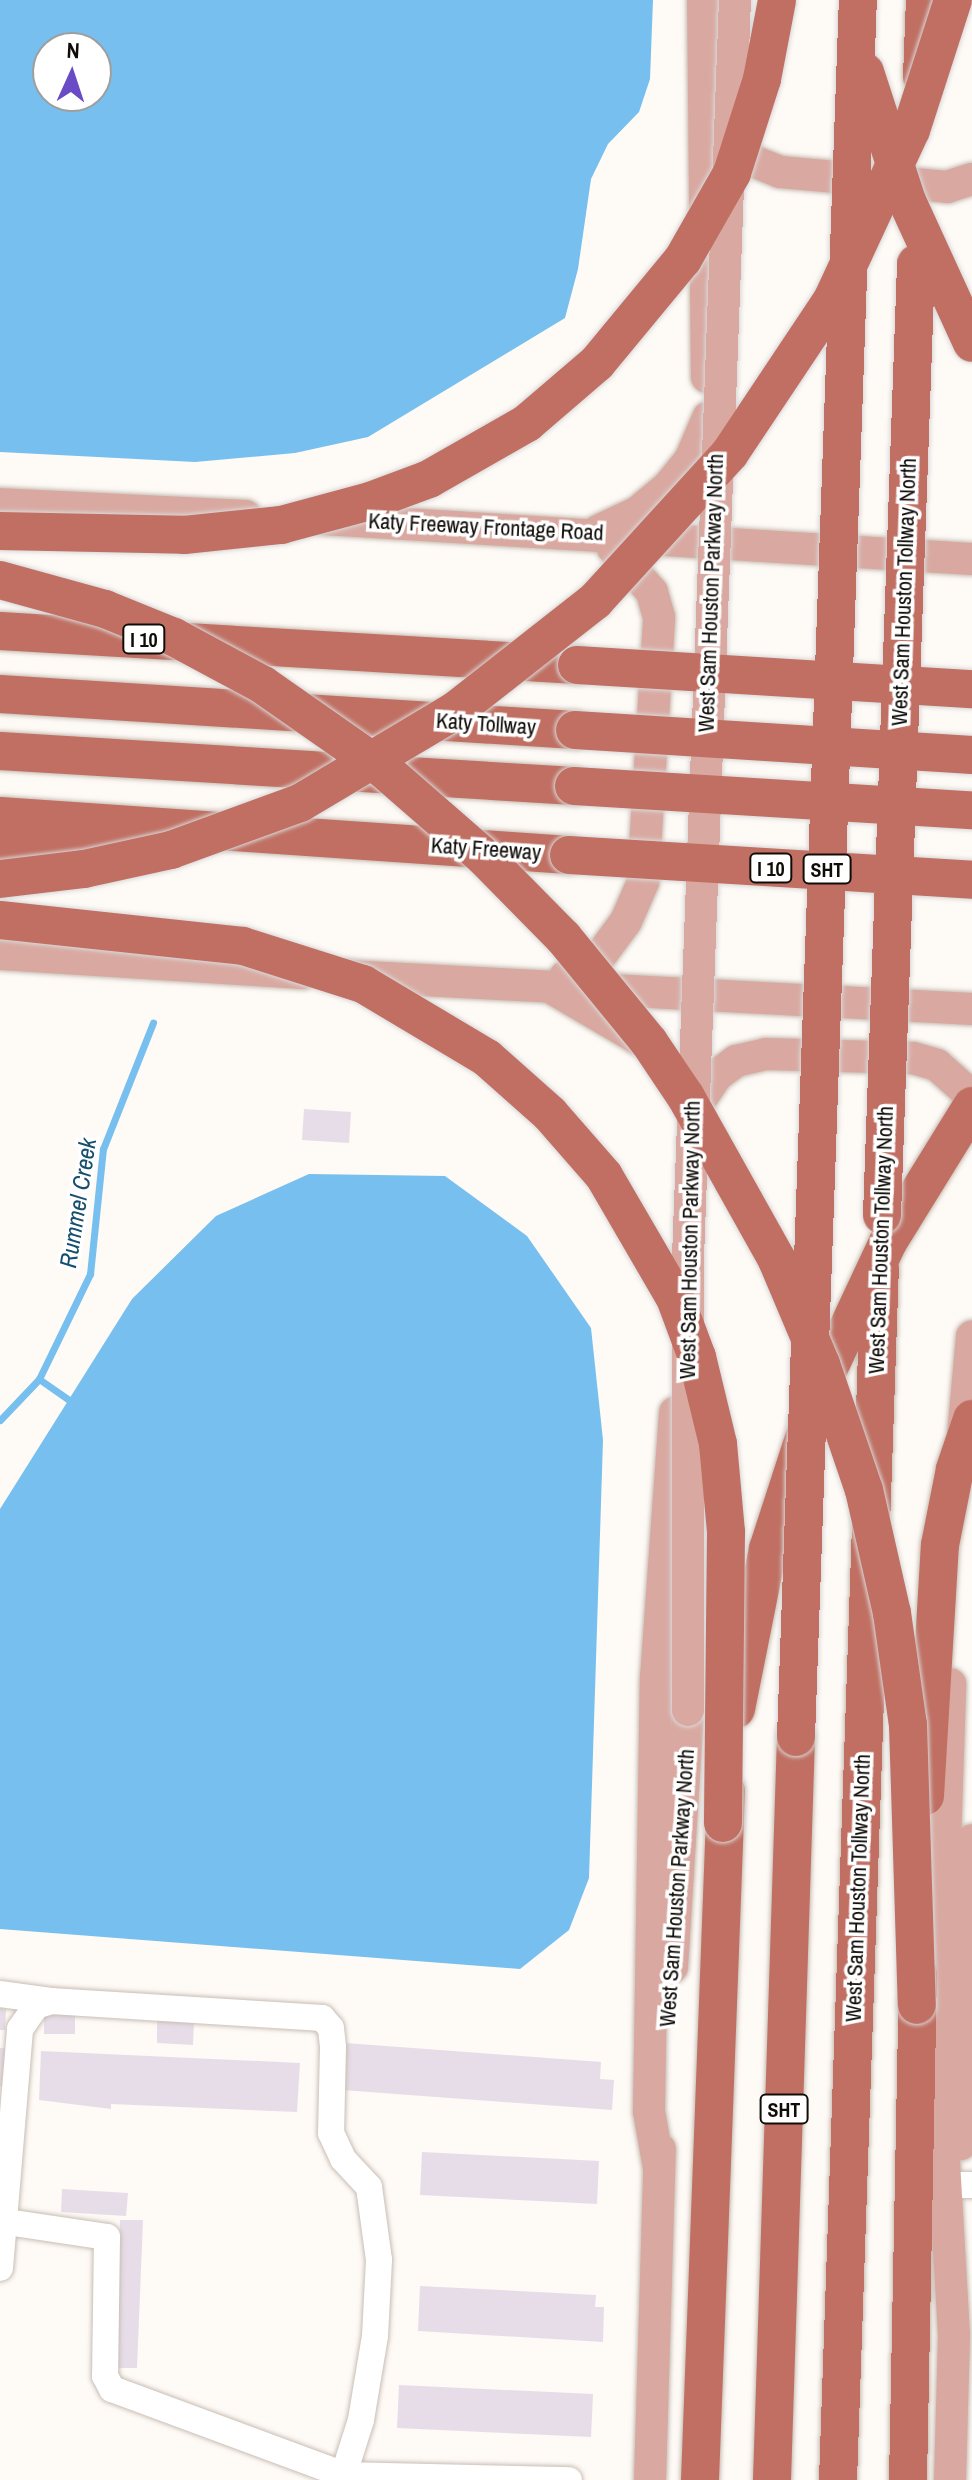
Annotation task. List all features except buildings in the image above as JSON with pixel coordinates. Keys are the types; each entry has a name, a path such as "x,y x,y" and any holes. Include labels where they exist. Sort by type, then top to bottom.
{"highway":[{"path":"0,531 184,535 281,525 370,501 429,479 527,423 629,329 697,235 736,161 762,79 777,0"},
{"path":"846,0 892,160 972,343"},
{"name":"SHT","path":"772,2480 858,0"},
{"name":"West Sam Houston Tollway North","path":"838,2480 925,0"},
{"path":"0,879 84,869 171,850 300,803 456,710 595,601 730,453 832,300 911,130 953,0"},
{"path":"0,580 105,609 174,637 263,685 382,768 485,858 563,937 649,1042 679,1086 751,1205 777,1260 821,1364 864,1490 892,1613 908,1725 917,2005"},
{"path":"0,604 288,648"},
{"name":"I 10","path":"0,631 972,689"},
{"name":"Katy Tollway","path":"0,694 972,755"},
{"path":"0,751 972,810"},
{"name":"Katy Freeway","path":"0,816 972,880"},
{"path":"0,847 339,838"},
{"path":"0,920 243,946 363,984 487,1058 550,1114 604,1176 675,1298 697,1357 718,1444 726,1532 723,1823 700,2480"},
{"path":"723,1823 746,1642 777,1512 808,1422 861,1292 921,1183 972,1106"},
{"path":"908,2480 917,2005 936,1577 946,1507 972,1419"}],"main road":[{"path":"659,2168 649,2111 658,1595 707,995 719,541 708,418 701,40 703,0"},
{"name":"West Sam Houston Parkway North","path":"650,2480 659,2168 688,1710 688,1241 735,0"},
{"path":"701,40 717,118 731,140 753,161 818,178 947,187 972,179"},
{"path":"548,986 598,959 626,921 643,882 659,617 652,592 595,532 638,512 668,487 690,460 708,418"},
{"name":"Katy Freeway Frontage Road","path":"0,504 595,532 972,559"},
{"path":"0,954 972,1009"},
{"path":"548,986 653,1050 698,1103"},
{"path":"698,1103 717,1075 736,1061 766,1054 913,1058 937,1065 972,1096"},
{"path":"954,2335 938,2054 954,1540 972,1336"},
{"path":"950,2480 954,2335 966,2185 972,1840"}],"lane":[{"path":"0,1994 51,2001 303,2015 322,2018 331,2028 331,2133 343,2159 369,2187 379,2260 375,2336 361,2420 343,2478"},
{"path":"0,2268 20,2029 36,2006 51,2001"},
{"path":"4,2221 107,2237 105,2376 112,2389 343,2478 569,2480"}],"water":[{"path":"0,0 653,0 650,79 639,112 608,144 591,179 578,269 565,318 368,437 295,453 195,462 0,452"},
{"path":"309,1174 445,1176 527,1236 591,1328 603,1440 589,1878 569,1930 520,1969 0,1929 0,1509 132,1299 216,1216"}],"waterway":[{"name":"Rummel Creek","path":"0,1420 39,1379 90,1274 103,1149 153,1023"},
{"path":"39,1379 69,1400"}]}
